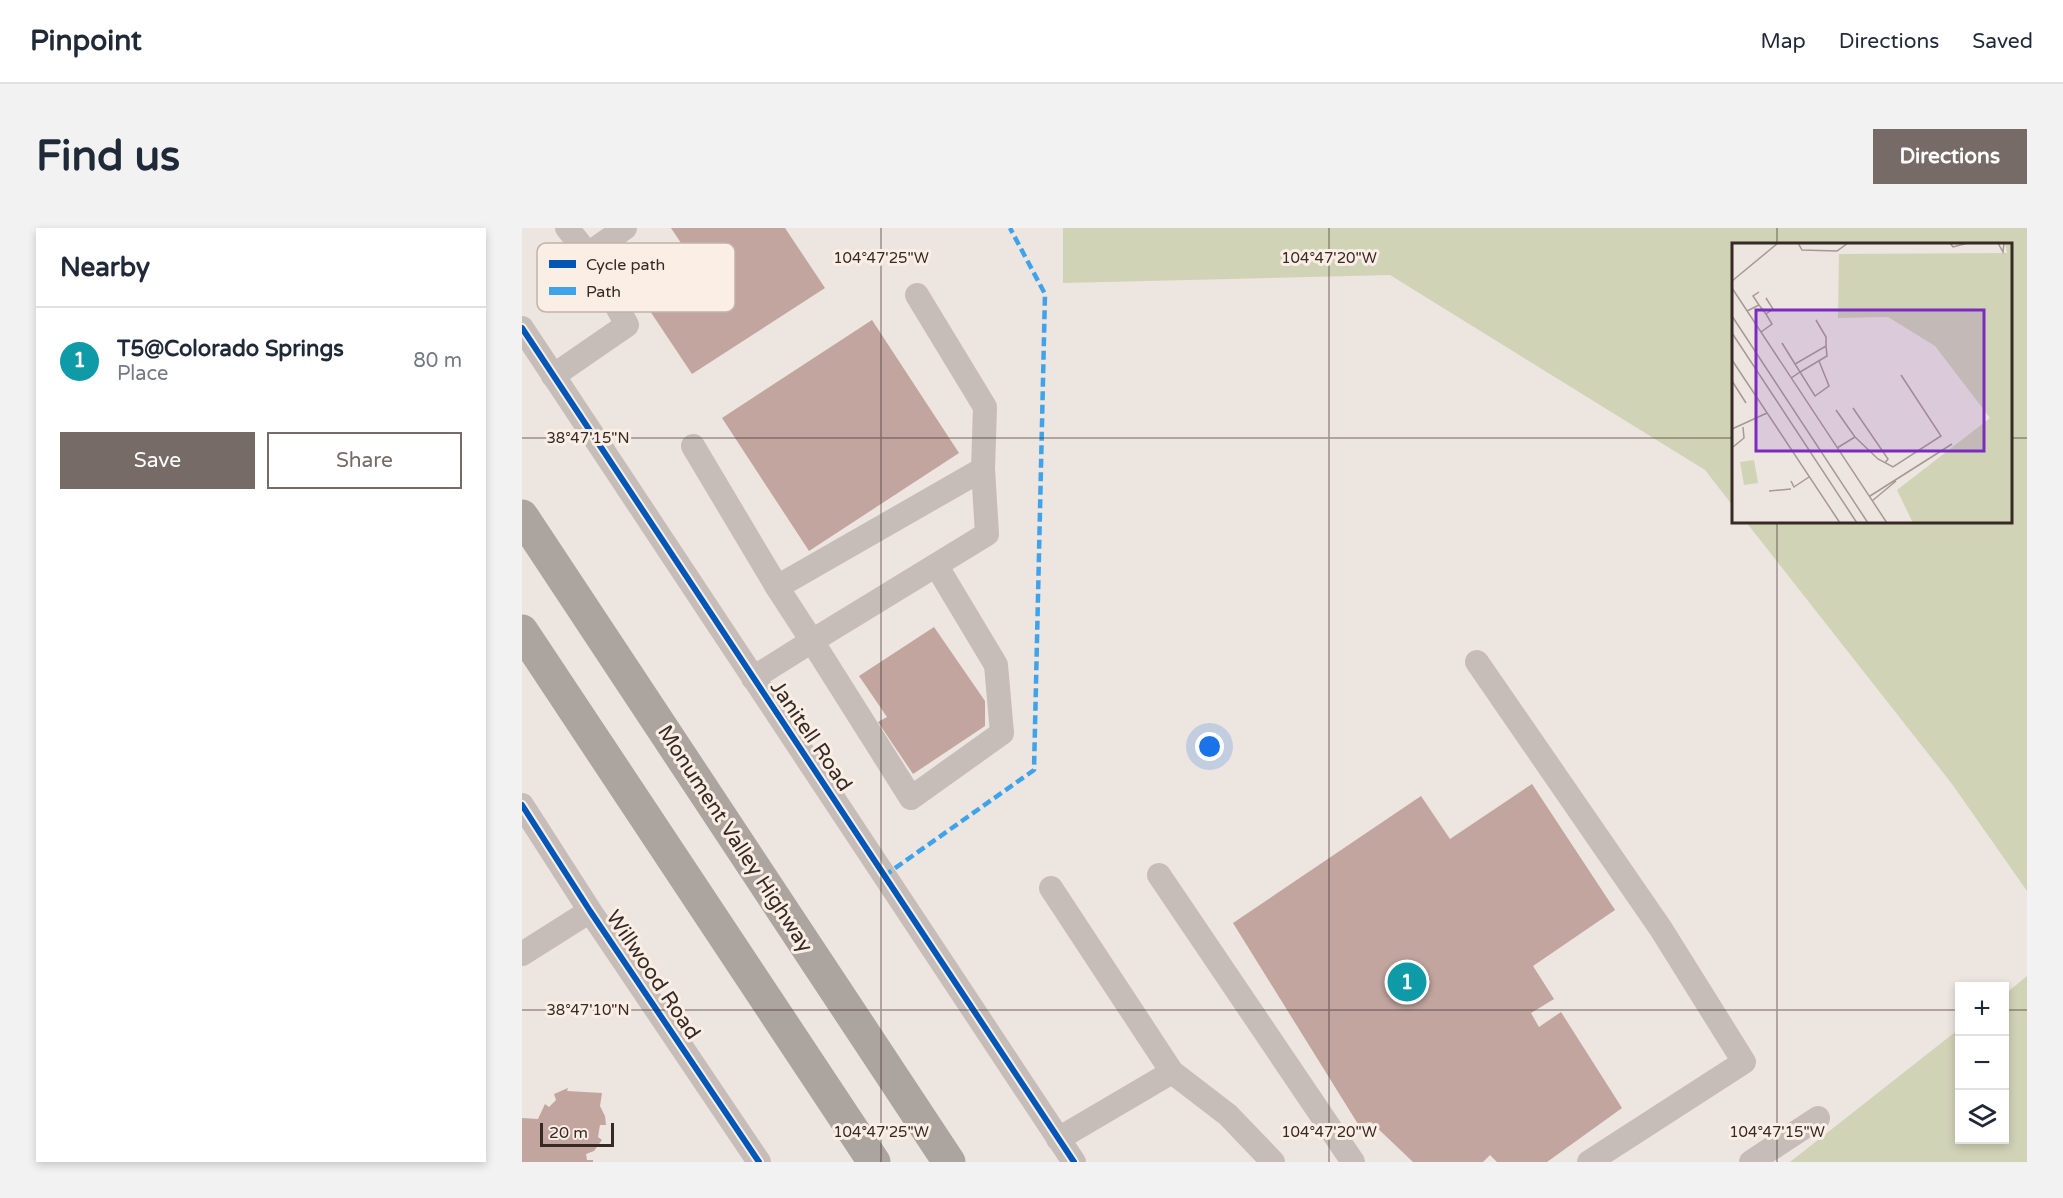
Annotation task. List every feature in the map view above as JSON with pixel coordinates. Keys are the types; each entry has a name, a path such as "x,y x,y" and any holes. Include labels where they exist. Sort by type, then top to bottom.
{"highway":[{"name":"Monument Valley Highway","path":"522,516 949,1162"},
{"path":"522,631 874,1162"}],"street":[{"path":"567,228 579,243"},
{"path":"604,243 625,228"},
{"path":"753,678 987,534 983,469 985,407 916,295"},
{"path":"553,376 627,325 620,312"},
{"name":"Janitell Road","path":"522,328 1074,1162"},
{"path":"693,446 777,587 911,798 1002,733 996,665 936,565"},
{"path":"777,587 983,469"},
{"path":"1477,662 1661,929 1744,1062 1589,1162"},
{"name":"Willwood Road","path":"522,805 759,1162"},
{"path":"1159,875 1353,1162"},
{"path":"1051,888 1172,1072 1228,1115 1273,1162"},
{"path":"522,954 590,910"},
{"path":"1058,1139 1172,1072"},
{"path":"1750,1162 1818,1118"}],"green space":[{"path":"1063,228 2027,228 2027,891 1952,784 1748,524 2012,524 2012,243 1732,243 1732,505 1705,470 1390,275 1063,283"},
{"path":"2027,976 2027,1162 1790,1162 1955,1032 1955,1144 2009,1144 2009,991"}],"building":[{"path":"671,228 785,228 825,288 692,374 651,312 735,312 735,243 681,243"},
{"path":"872,320 959,453 809,551 722,418"},
{"path":"934,627 985,701 985,726 913,774 878,722 887,717 859,676"},
{"path":"1532,784 1615,910 1533,966 1554,999 1531,1013 1539,1027 1561,1012 1622,1108 1547,1162 1497,1162 1490,1155 1483,1162 1413,1162 1371,1122 1358,1124 1233,923 1421,796 1450,839"},
{"path":"568,1088 567,1091 602,1093 600,1106 606,1125 600,1125 598,1137 602,1140 594,1151 586,1154 587,1160 593,1160 593,1162 522,1162 522,1118 538,1119 545,1104 549,1107 556,1100 554,1094"}],"marked path":[{"path":"884,876 1034,770 1045,294 1010,228"}],"cycle path":[{"path":"522,328 1074,1162"},
{"path":"522,805 590,911 759,1162"}],"place":[{"name":"T5@Colorado Springs","path":"1407,982"}]}
